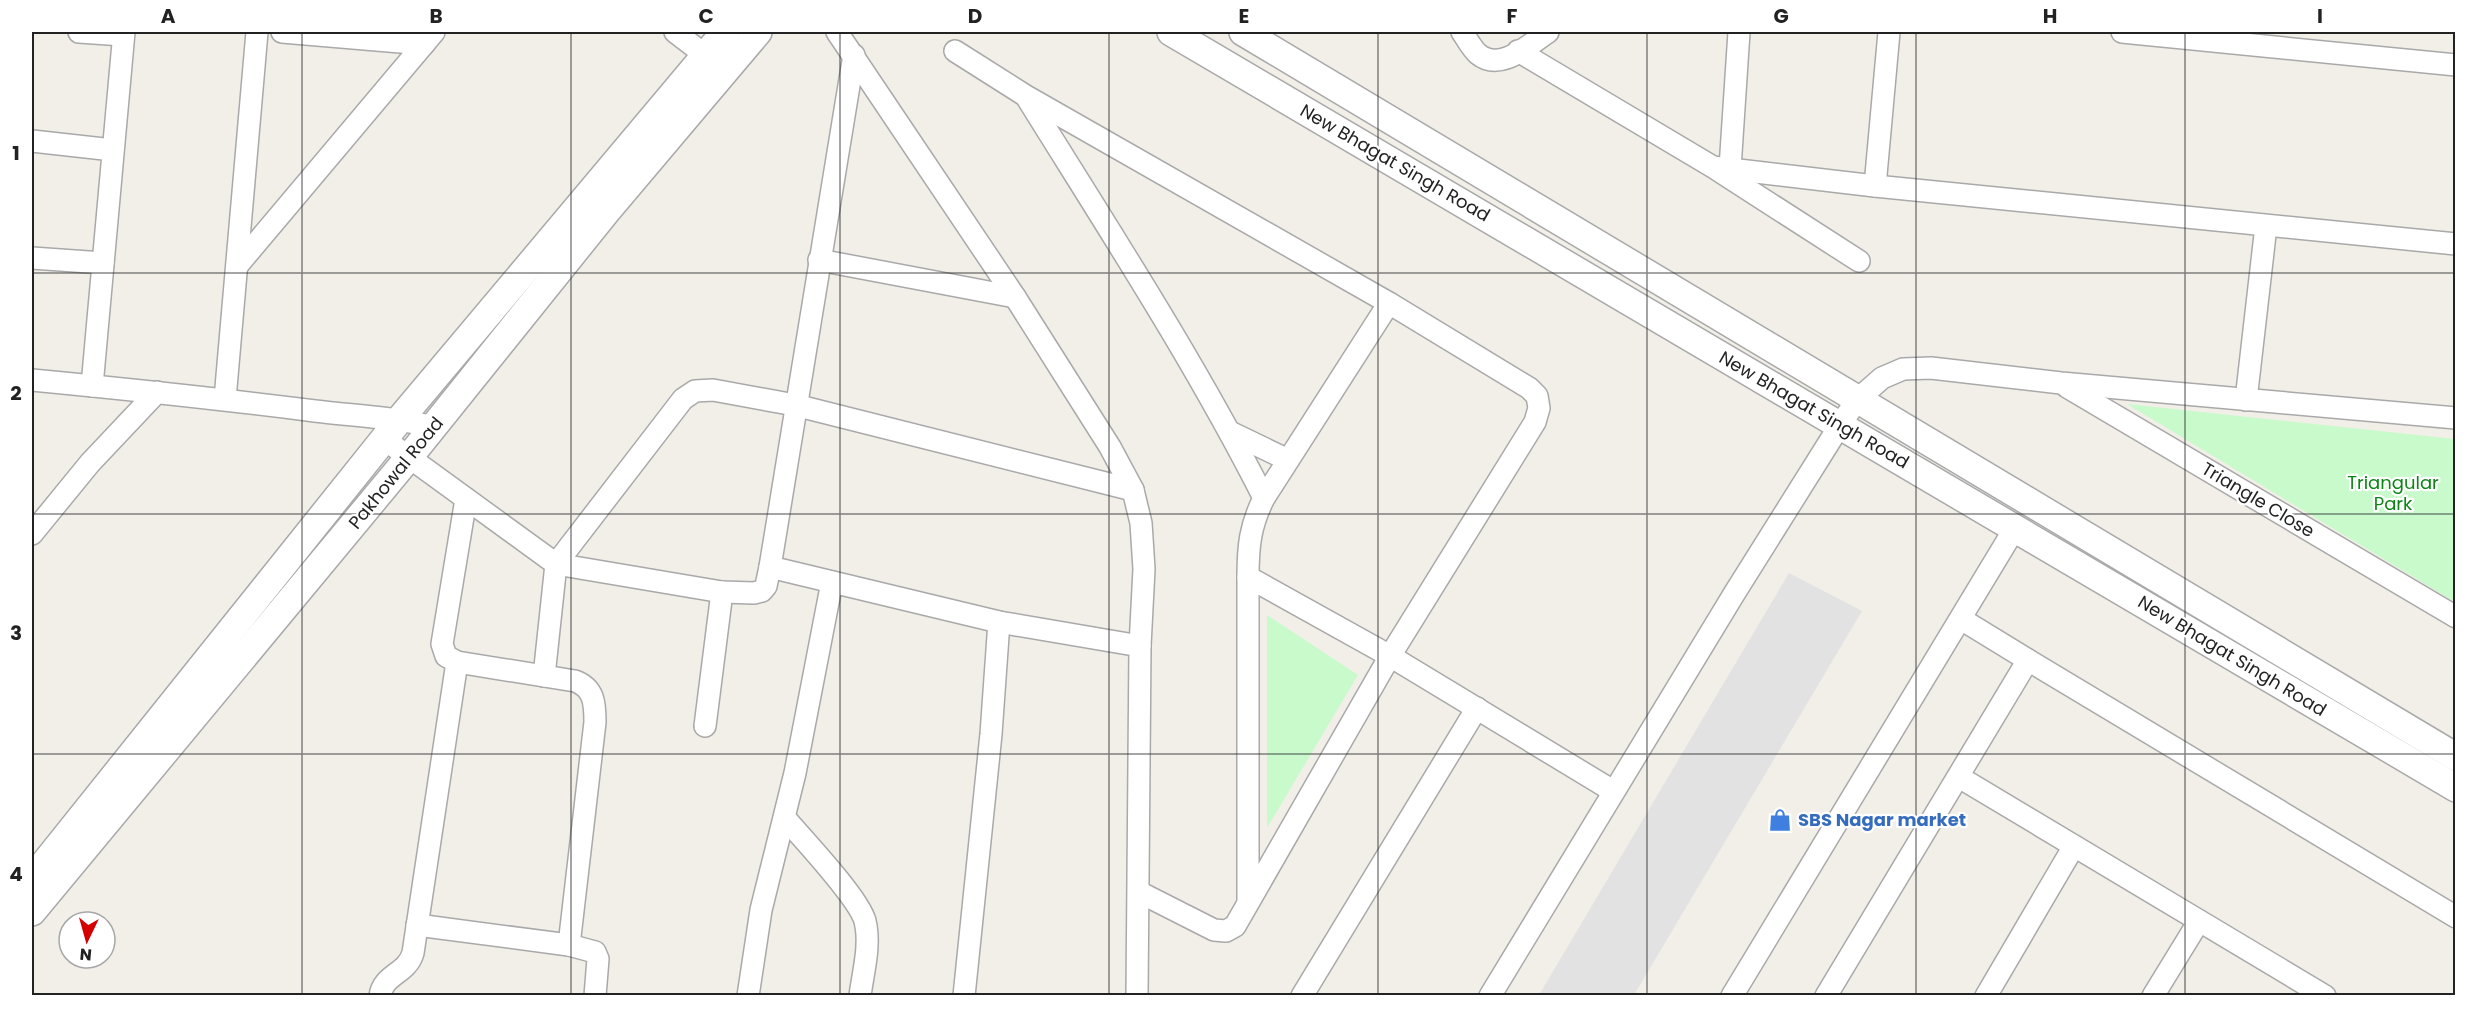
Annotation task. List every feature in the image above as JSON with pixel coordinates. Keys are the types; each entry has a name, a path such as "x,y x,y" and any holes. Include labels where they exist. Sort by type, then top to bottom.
{"street":[{"path":"78,32 123,34 92,386"},
{"path":"225,399 257,32"},
{"path":"282,32 429,38"},
{"path":"675,32 705,56"},
{"name":"Pakhowal Road","path":"32,879 392,429 725,32"},
{"name":"Pakhowal Road","path":"32,912 410,456 606,212 758,32"},
{"path":"837,32 1015,297 1110,447 1133,490 1141,523 1144,569 1140,646 1137,996"},
{"name":"New Bhagat Singh Road","path":"1243,32 2456,758"},
{"path":"1462,32 1476,53 1486,60 1497,61 1508,59 1548,32"},
{"path":"1721,168 1738,32"},
{"path":"1875,186 1889,32"},
{"path":"2122,32 2456,65"},
{"name":"New Bhagat Singh Road","path":"1181,34 2456,788"},
{"path":"237,266 429,38"},
{"path":"955,51 1026,96 1389,303 1529,388 1537,396 1539,408 1534,422 1390,656 1235,926 1226,931 1214,930 1139,892"},
{"path":"1518,51 1721,168 1859,261"},
{"path":"392,429 410,456 466,500 556,564 722,592 762,591 766,586 770,567 854,56"},
{"path":"1026,96 1138,277 1230,432 1264,498"},
{"path":"32,141 113,150"},
{"path":"1721,168 1875,186 2456,244"},
{"path":"2246,400 2266,226"},
{"path":"32,258 103,263"},
{"path":"819,260 1015,297"},
{"path":"1248,900 1248,547 1253,519 1264,498 1389,303"},
{"name":"Triangle Close","path":"1490,996 1613,791 1840,425 1857,400 1881,378 1903,369 1931,368 2061,383 2456,418"},
{"path":"32,380 225,399 341,414 392,429 433,427"},
{"name":"Triangle Close","path":"2061,383 2456,617"},
{"path":"543,676 556,564 683,399 695,391 713,390 795,405 1133,490"},
{"path":"32,534 90,463 157,392"},
{"path":"1230,432 1288,460"},
{"path":"466,500 442,644 446,656 457,662 585,685 593,696 595,722 569,945"},
{"path":"1732,996 1961,619 2029,502"},
{"path":"770,567 999,622 1140,646"},
{"path":"1248,577 1390,656 1613,791"},
{"path":"748,996 761,910 785,818 832,582"},
{"path":"705,726 722,592"},
{"path":"1961,619 2456,917"},
{"path":"964,996 984,812 999,622"},
{"path":"1826,996 2028,660"},
{"path":"380,996 386,980 409,963 413,953 457,662"},
{"path":"1302,996 1477,708"},
{"path":"1959,777 2325,996"},
{"path":"785,818 849,895 864,919 867,939 860,996"},
{"path":"1986,996 2074,846"},
{"path":"2153,996 2199,921"},
{"path":"417,925 569,945 595,952 598,959 595,996"}],"green space":[{"name":"Triangular Park","path":"2127,404 2455,439 2455,602"},
{"path":"1267,615 1358,675 1267,828"}],"shaded area":[{"path":"1789,573 1862,611 1634,995 1539,995"}],"place":[{"name":"SBS Nagar market","path":"1780,820"}]}
